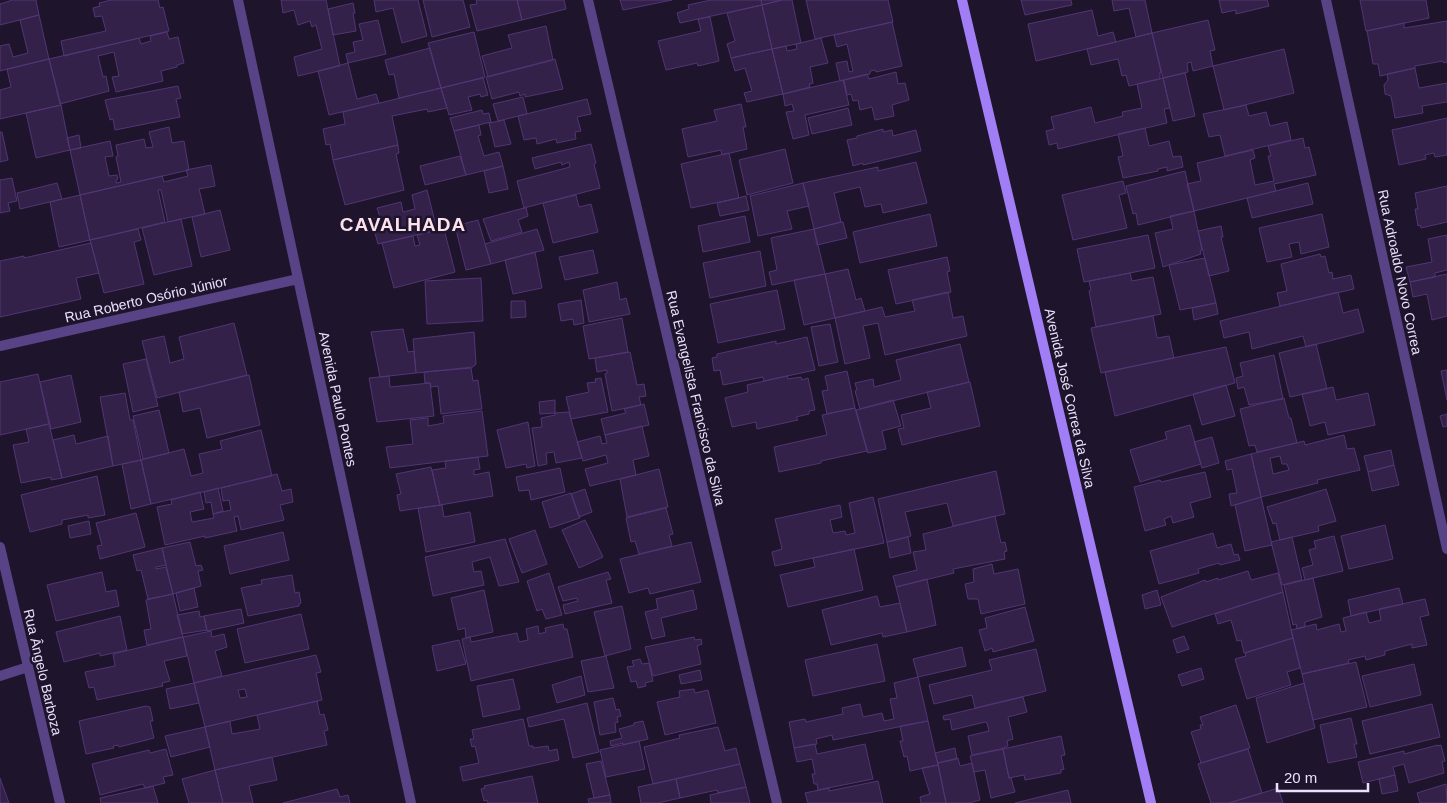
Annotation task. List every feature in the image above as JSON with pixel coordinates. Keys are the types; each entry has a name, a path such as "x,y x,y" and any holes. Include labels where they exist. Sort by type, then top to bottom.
{"street":[{"name":"Avenida Paulo Pontes","path":"238,0 411,803"},
{"name":"Rua Evangelista Francisco da Silva","path":"588,0 777,803"},
{"name":"Avenida José Correa da Silva","path":"962,0 1151,803"},
{"name":"Rua Adroaldo Novo Correa","path":"1326,0 1447,549"},
{"name":"Rua Roberto Osório Júnior","path":"0,346 298,279"},
{"name":"Rua Ângelo Barboza","path":"0,547 60,803"},
{"path":"0,676 28,667"}],"building":[{"path":"10,0 36,0 39,15 0,25 0,4"},
{"path":"111,0 158,0 160,8 163,7 169,31 64,56 61,41 106,31 102,16 95,17 93,8 100,6 99,3"},
{"path":"281,0 326,0 340,66 298,76 294,57 322,49 316,25 312,27 310,21 298,25 294,10 283,13"},
{"path":"374,0 418,0 427,36 402,43 393,8 376,12"},
{"path":"423,0 463,0 470,27 432,37"},
{"path":"476,0 517,0 522,20 477,31 470,5 477,4"},
{"path":"517,0 564,0 566,9 522,20"},
{"path":"620,0 672,0 623,10"},
{"path":"711,0 761,0 762,5 680,23 677,13 689,9 688,5"},
{"path":"761,0 782,0 762,5"},
{"path":"782,0 792,0 801,43 772,49 762,5"},
{"path":"806,0 888,0 893,22 815,39"},
{"path":"1021,0 1071,0 1072,5 1025,15"},
{"path":"1112,0 1145,0 1152,33 1136,37 1129,8 1114,11"},
{"path":"1219,0 1267,0 1269,6 1236,14 1236,10 1222,13"},
{"path":"1360,0 1426,0 1429,18 1366,31"},
{"path":"353,3 356,31 333,35 328,9"},
{"path":"762,5 772,49 731,58 727,44 735,41 727,13"},
{"path":"1092,10 1098,36 1113,32 1116,42 1036,61 1028,24"},
{"path":"39,15 49,59 0,71 0,46 9,44 13,57 28,53 20,20"},
{"path":"710,17 719,61 698,66 697,63 666,70 658,41 701,31 698,19"},
{"path":"378,20 386,54 348,63 346,54 355,52 353,42 363,40 359,24"},
{"path":"1208,20 1215,50 1210,51 1213,66 1193,71 1191,62 1187,63 1188,72 1163,78 1152,33"},
{"path":"1447,21 1447,62 1415,66 1415,68 1380,76 1378,64 1373,64 1367,31 1404,23 1404,28"},
{"path":"892,22 902,66 876,72 875,70 870,71 870,74 840,81 836,63 847,61 849,72 853,71 847,44 837,47 834,35"},
{"path":"546,26 553,60 488,77 482,56 512,48 508,35"},
{"path":"167,32 169,39 178,37 184,63 161,71 163,81 116,92 112,77 119,76 114,52 98,56 103,77 106,76 109,91 60,104 49,59 139,38 141,44 151,41 150,36"},
{"path":"474,32 485,77 441,88 428,43"},
{"path":"1152,33 1161,72 1160,79 1129,86 1126,75 1122,76 1118,59 1091,65 1087,49"},
{"path":"821,38 828,63 810,67 813,83 809,84 810,87 783,94 772,49 786,46 787,51 797,49 796,44"},
{"path":"430,48 441,88 399,98 394,74 389,75 385,60"},
{"path":"772,49 783,94 747,102 744,93 752,91 745,68 735,71 731,58"},
{"path":"1284,49 1294,93 1224,110 1213,66"},
{"path":"49,59 61,105 0,119 0,90 11,87 7,69"},
{"path":"555,59 563,89 525,97 525,94 520,96 519,92 492,99 486,77"},
{"path":"348,63 357,99 376,94 379,103 329,115 318,71"},
{"path":"1415,68 1419,88 1447,83 1447,102 1422,106 1423,113 1395,118 1391,96 1385,94 1384,85 1388,80 1387,74"},
{"path":"896,72 898,84 905,83 909,100 892,105 894,116 875,120 872,107 860,110 858,100 853,101 851,94 847,95 844,80 867,74 869,79"},
{"path":"1185,73 1195,116 1173,121 1163,78"},
{"path":"483,78 488,95 481,97 480,94 468,97 472,110 449,115 441,88"},
{"path":"1163,78 1170,108 1164,109 1167,123 1058,149 1057,143 1049,145 1046,131 1054,129 1051,117 1091,107 1095,123 1123,116 1122,112 1142,108 1137,84"},
{"path":"843,80 849,105 805,115 809,135 793,139 786,112 794,111 792,104 785,106 783,94"},
{"path":"178,86 181,98 176,99 180,117 115,130 113,119 110,120 105,100"},
{"path":"441,88 447,108 428,112 427,109 392,116 398,145 333,160 330,144 326,145 323,129 345,124 343,112"},
{"path":"523,97 527,114 498,121 493,104"},
{"path":"587,99 591,114 577,117 581,131 575,132 576,139 557,143 556,139 537,144 536,138 524,140 518,116"},
{"path":"741,104 746,127 743,127 747,149 722,155 721,150 688,157 682,129 717,121 714,110"},
{"path":"61,105 70,150 36,158 26,113"},
{"path":"1246,105 1249,116 1266,112 1270,126 1287,122 1291,140 1225,156 1220,135 1209,137 1203,114"},
{"path":"848,108 852,125 812,134 808,118"},
{"path":"482,110 483,114 489,113 491,122 454,131 450,118"},
{"path":"1447,118 1447,155 1435,157 1434,153 1425,155 1426,159 1399,165 1392,130"},
{"path":"504,120 511,144 495,147 489,123"},
{"path":"479,125 481,135 478,136 484,156 499,152 503,166 466,175 454,131"},
{"path":"169,127 172,143 184,141 189,170 80,195 70,150 110,141 113,156 105,157 109,176 117,175 116,183 121,182 116,157 118,156 116,145 144,139 146,148 153,147 149,132"},
{"path":"1145,128 1149,146 1169,141 1173,157 1181,156 1183,167 1167,171 1167,167 1158,169 1158,171 1123,178 1118,157 1123,156 1118,134"},
{"path":"883,129 883,132 892,130 893,136 916,130 921,151 853,166 847,140"},
{"path":"0,132 2,132 8,160 0,162"},
{"path":"79,135 81,148 70,150 67,138"},
{"path":"1303,138 1305,148 1309,147 1316,175 1274,184 1276,191 1194,211 1187,184 1201,181 1197,163 1253,150 1255,158 1250,160 1255,185 1274,181 1268,156 1271,156 1268,146"},
{"path":"591,144 600,188 524,208 517,181 570,167 569,162 562,165 561,162 535,169 532,158"},
{"path":"398,145 399,153 396,154 404,190 345,205 333,160"},
{"path":"785,149 793,183 747,195 739,160"},
{"path":"729,153 739,198 691,208 681,164"},
{"path":"460,156 466,175 425,185 420,166"},
{"path":"916,162 927,203 883,213 881,204 865,207 860,187 834,193 841,222 814,229 803,183 878,167 878,171"},
{"path":"211,165 215,186 199,189 205,214 168,222 161,190 158,190 165,222 90,240 80,195 162,176 164,182 188,176 186,170"},
{"path":"503,166 508,189 489,193 484,171"},
{"path":"1185,171 1194,211 1138,225 1136,213 1133,214 1126,186"},
{"path":"12,178 17,201 8,203 10,211 0,213 0,180"},
{"path":"1123,181 1126,193 1119,195 1127,228 1073,240 1062,195"},
{"path":"57,183 62,199 20,209 17,193"},
{"path":"803,183 809,206 787,211 792,229 758,236 750,196"},
{"path":"1308,183 1313,204 1252,218 1247,198"},
{"path":"1447,186 1447,222 1421,228 1420,225 1418,226 1415,209 1418,209 1415,193"},
{"path":"427,190 437,230 378,244 371,219 380,217 377,208 401,202 403,212 415,209 412,195"},
{"path":"80,195 90,240 59,247 50,202"},
{"path":"576,195 579,207 591,204 598,232 553,243 543,203"},
{"path":"746,196 749,210 720,216 717,203"},
{"path":"526,208 528,216 518,220 522,232 491,241 483,219"},
{"path":"220,210 230,250 201,257 192,217"},
{"path":"1194,211 1202,250 1200,251 1201,254 1163,267 1155,233 1173,229 1170,216"},
{"path":"930,214 937,246 860,263 853,232"},
{"path":"1322,214 1329,247 1301,254 1299,242 1289,244 1292,257 1267,262 1259,228"},
{"path":"745,216 750,242 703,252 698,226"},
{"path":"181,219 192,266 154,275 142,228"},
{"path":"478,220 491,264 466,270 455,226"},
{"path":"843,222 847,238 817,245 814,229"},
{"path":"1221,226 1223,237 1221,237 1229,271 1209,276 1198,231"},
{"path":"138,229 141,240 134,242 144,284 104,293 90,240"},
{"path":"444,229 455,272 394,288 382,243 413,236 415,246 420,245 417,235"},
{"path":"537,229 544,250 491,264 485,244"},
{"path":"814,229 825,274 772,285 769,272 777,270 771,238"},
{"path":"1148,235 1155,268 1084,282 1077,249"},
{"path":"1447,235 1447,270 1435,273 1435,277 1410,282 1406,267 1432,262 1428,239"},
{"path":"91,243 99,273 76,278 81,299 0,317 0,261 24,256 24,258"},
{"path":"593,250 598,273 565,280 559,257"},
{"path":"760,251 766,286 710,298 703,263"},
{"path":"535,252 542,288 513,294 505,260"},
{"path":"1320,254 1321,257 1325,256 1329,273 1332,272 1333,279 1351,275 1354,289 1280,306 1277,293 1287,291 1281,264"},
{"path":"947,257 950,271 947,272 951,292 896,304 888,270"},
{"path":"1205,258 1216,303 1180,310 1169,265"},
{"path":"848,269 856,300 861,298 865,311 835,318 825,274"},
{"path":"1130,273 1132,281 1153,277 1161,314 1096,327 1089,291 1091,290 1089,281"},
{"path":"825,274 835,318 804,325 794,280"},
{"path":"1447,274 1447,316 1432,320 1427,294 1413,297 1410,282"},
{"path":"481,278 483,321 427,324 425,281"},
{"path":"617,282 620,300 626,298 630,314 589,322 583,290"},
{"path":"777,290 785,329 718,343 710,304"},
{"path":"948,292 953,318 963,316 967,336 885,355 878,323 863,326 870,358 845,364 835,318 882,307 885,317 915,311 912,300"},
{"path":"1338,292 1343,313 1358,309 1364,332 1306,347 1303,336 1252,349 1249,332 1224,338 1220,321"},
{"path":"581,300 584,323 574,325 573,319 561,321 558,304"},
{"path":"511,301 525,301 526,317 511,318"},
{"path":"1216,303 1218,314 1194,320 1192,308"},
{"path":"1153,316 1157,338 1169,336 1174,358 1101,373 1091,328"},
{"path":"622,318 628,352 589,359 583,326"},
{"path":"234,323 247,375 157,398 142,341 164,336 170,363 184,359 179,337"},
{"path":"830,324 838,362 819,366 811,327"},
{"path":"403,329 408,352 414,351 416,373 380,377 371,332"},
{"path":"474,332 476,364 473,367 416,373 413,339"},
{"path":"807,337 815,370 764,381 763,377 723,385 720,370 714,371 712,358 717,357 717,354 776,341 776,344"},
{"path":"960,344 969,382 860,409 855,391 857,390 855,383 873,379 874,387 901,380 896,360"},
{"path":"1316,344 1327,389 1290,397 1279,353"},
{"path":"1226,347 1235,383 1115,416 1105,372"},
{"path":"630,352 637,385 644,384 646,396 639,397 641,405 612,411 605,374 607,370 597,372 595,358"},
{"path":"1274,355 1283,399 1249,405 1244,387 1238,389 1236,378 1243,376 1240,363"},
{"path":"146,359 158,406 133,412 123,364"},
{"path":"471,368 473,381 478,380 482,409 441,414 438,386 431,387 430,383 425,383 424,372"},
{"path":"1447,370 1447,400 1441,371"},
{"path":"847,371 855,408 827,414 822,391 828,390 825,376"},
{"path":"38,374 49,424 0,435 0,382"},
{"path":"71,375 81,422 51,429 40,382"},
{"path":"249,375 260,425 207,438 200,408 183,412 179,392"},
{"path":"389,376 390,387 430,383 434,416 377,422 369,378"},
{"path":"787,376 788,379 801,377 802,380 808,378 815,410 809,411 809,414 796,417 798,420 757,429 756,422 732,427 725,398 748,392 747,385"},
{"path":"601,378 608,412 571,419 566,397 589,392 587,383 596,382 595,379"},
{"path":"970,382 980,426 902,445 898,429 904,428 901,415 931,408 927,392"},
{"path":"1226,385 1235,416 1202,425 1193,394"},
{"path":"1333,387 1336,400 1368,393 1375,425 1328,435 1325,422 1310,426 1302,394"},
{"path":"125,393 130,420 133,420 141,460 113,466 100,397"},
{"path":"1284,398 1297,443 1257,452 1255,445 1249,446 1240,409"},
{"path":"555,400 555,413 540,414 539,402"},
{"path":"893,400 901,426 882,431 886,449 868,453 856,410"},
{"path":"644,404 649,425 605,435 601,419 626,413 624,409"},
{"path":"855,408 867,451 779,472 774,447 827,435 822,415"},
{"path":"159,410 169,453 143,459 133,416"},
{"path":"482,411 488,456 390,468 386,447 413,444 410,420 428,418 428,426 444,423 443,416"},
{"path":"569,412 582,458 556,463 554,452 546,453 547,464 538,466 532,428 542,427 541,418 555,415 555,413"},
{"path":"1447,414 1447,426 1443,427 1440,416"},
{"path":"528,422 535,466 527,468 526,464 506,468 497,430"},
{"path":"49,424 62,478 51,480 51,477 21,483 13,445 29,442 26,429"},
{"path":"1190,425 1201,464 1140,482 1130,450 1167,439 1165,432"},
{"path":"642,426 649,456 633,460 636,475 590,486 585,469 608,463 606,455 583,461 577,442 600,436 602,444 607,443 605,435"},
{"path":"261,430 272,476 151,504 141,460 184,449 191,476 203,473 199,454 222,449 220,441"},
{"path":"74,435 76,444 108,436 113,466 62,478 53,440"},
{"path":"1344,435 1347,449 1354,448 1360,470 1317,480 1318,483 1261,497 1251,454 1304,441 1305,445","holes":["1280,456 1282,464 1287,464 1289,470 1273,474 1270,458"]},
{"path":"1212,437 1219,463 1202,468 1194,442"},
{"path":"1391,450 1394,465 1368,472 1364,456"},
{"path":"1251,454 1261,497 1231,506 1229,494 1237,493 1232,469 1227,470 1225,461"},
{"path":"478,457 480,469 474,470 474,475 489,472 493,496 440,505 432,470 446,468 445,461"},
{"path":"141,460 151,504 131,509 122,464"},
{"path":"1394,465 1399,485 1372,491 1368,472"},
{"path":"431,467 440,505 400,511 397,495 401,494 396,474"},
{"path":"560,468 565,492 531,500 529,490 519,491 516,477"},
{"path":"659,469 668,507 627,517 620,479"},
{"path":"996,471 1005,514 953,526 947,503 905,512 911,536 887,542 878,499"},
{"path":"1205,472 1211,497 1190,503 1194,517 1173,523 1171,516 1164,519 1166,525 1145,531 1134,487"},
{"path":"277,474 282,491 291,489 293,502 280,505 284,520 241,530 238,516 234,517 237,531 165,545 157,507 172,504 171,500 200,492 204,509 190,512 192,522 214,518 213,514 231,510 229,500 223,501 221,488"},
{"path":"97,476 105,515 88,518 88,515 62,520 62,524 30,532 21,495"},
{"path":"218,488 223,511 213,514 211,502 206,503 204,492"},
{"path":"585,489 592,512 579,517 571,494"},
{"path":"1326,489 1336,521 1318,526 1319,531 1280,540 1276,523 1273,524 1267,507"},
{"path":"571,493 580,518 550,528 542,502"},
{"path":"873,497 884,543 775,566 772,552 782,549 775,519 840,505 842,517 830,520 833,533 845,531 846,535 855,533 849,503"},
{"path":"1261,497 1272,545 1245,551 1235,505"},
{"path":"442,505 444,517 470,512 475,542 426,552 418,508"},
{"path":"666,508 673,534 669,535 672,546 639,554 635,541 631,542 626,518"},
{"path":"136,513 145,547 100,559 97,546 102,545 96,523"},
{"path":"995,516 1001,543 1005,542 1007,551 1004,552 1005,559 953,569 954,573 896,587 893,576 917,570 913,552 926,550 923,534"},
{"path":"585,520 603,557 579,568 562,530"},
{"path":"89,521 91,534 70,538 68,526"},
{"path":"1385,525 1393,559 1349,569 1341,536"},
{"path":"535,530 547,564 522,573 509,539"},
{"path":"283,532 289,560 230,574 224,546"},
{"path":"1213,533 1217,548 1231,544 1234,555 1238,554 1240,560 1198,569 1199,573 1159,584 1150,551"},
{"path":"1334,536 1343,571 1305,580 1302,568 1313,565 1309,550 1316,548 1314,541"},
{"path":"908,537 911,553 890,558 887,542"},
{"path":"1292,537 1302,580 1282,585 1271,542"},
{"path":"505,539 519,582 499,586 490,557 472,562 474,572 481,571 484,585 433,596 425,557"},
{"path":"190,542 196,566 201,565 203,570 198,571 201,586 173,594 162,548"},
{"path":"691,542 701,582 650,594 648,588 629,593 620,559"},
{"path":"162,548 166,565 156,567 156,569 166,567 173,594 148,599 141,570 137,571 133,555"},
{"path":"854,549 863,590 788,607 780,575 815,567 813,558"},
{"path":"992,564 994,574 1018,569 1025,604 981,614 978,599 968,599 965,584 974,582 973,569"},
{"path":"1248,571 1251,580 1278,573 1283,592 1172,627 1161,597 1205,580 1206,582 1218,578 1218,580"},
{"path":"102,572 106,592 116,590 119,606 56,621 47,585"},
{"path":"608,572 611,579 606,580 612,603 565,614 563,605 578,601 577,598 563,601 558,587"},
{"path":"549,573 562,615 546,619 542,609 537,611 527,581"},
{"path":"292,575 295,593 299,592 301,603 299,606 248,616 241,588 262,584 261,580"},
{"path":"1313,578 1322,617 1305,622 1305,627 1297,629 1296,624 1293,625 1284,585"},
{"path":"927,579 936,625 907,632 896,587"},
{"path":"194,588 198,607 180,611 176,593"},
{"path":"1399,588 1403,604 1351,616 1348,600"},
{"path":"484,590 493,632 466,638 465,628 458,630 451,598"},
{"path":"693,590 697,609 661,618 665,636 652,639 645,612 658,609 656,599"},
{"path":"1157,590 1161,605 1145,609 1142,595"},
{"path":"1283,592 1293,638 1244,653 1241,640 1237,641 1231,620 1218,624 1215,614"},
{"path":"173,594 183,637 147,645 144,630 151,629 146,600"},
{"path":"877,596 880,607 900,603 907,632 883,637 882,633 831,645 822,610"},
{"path":"1425,599 1429,615 1420,617 1427,645 1412,648 1412,644 1385,651 1385,655 1366,660 1365,656 1348,660 1349,663 1302,674 1291,630 1316,624 1317,630 1339,624 1341,632 1346,631 1343,618 1366,612 1369,623 1381,620 1379,609"},
{"path":"622,606 631,649 605,656 594,612"},
{"path":"1025,607 1034,641 993,652 992,648 985,651 979,630 987,628 985,618"},
{"path":"241,609 244,623 207,631 204,616"},
{"path":"199,611 200,617 204,616 207,630 182,634 177,615"},
{"path":"301,614 309,649 245,663 237,629"},
{"path":"120,616 127,650 100,656 100,653 64,662 56,632"},
{"path":"563,624 564,629 567,629 573,657 471,681 462,639 470,637 471,642 517,633 519,642 528,640 526,629 538,626 539,634 546,632 545,628"},
{"path":"211,631 212,637 224,634 227,647 215,651 222,676 194,683 183,637"},
{"path":"1184,636 1189,649 1177,653 1173,640"},
{"path":"183,637 187,656 164,661 170,681 162,683 163,686 97,700 94,687 89,688 85,672 115,666 113,654"},
{"path":"694,637 695,640 701,639 702,644 697,646 701,664 653,676 645,647"},
{"path":"1293,638 1300,668 1287,672 1291,685 1247,699 1235,659 1246,656 1245,653"},
{"path":"459,640 466,664 437,671 432,646"},
{"path":"877,644 885,681 813,696 805,660"},
{"path":"962,647 966,666 918,677 913,659"},
{"path":"1036,649 1046,691 975,708 972,695 934,704 929,685 992,670 989,660"},
{"path":"316,655 321,672 316,673 322,700 205,727 194,683","holes":["245,689 247,697 240,698 238,690"]},
{"path":"606,656 614,688 588,692 581,661"},
{"path":"640,659 642,664 649,663 653,681 645,683 646,686 638,688 636,681 631,682 627,667 634,666 632,661"},
{"path":"1356,662 1367,707 1313,720 1302,674"},
{"path":"1414,664 1421,695 1370,707 1362,676"},
{"path":"1201,668 1204,679 1182,686 1178,675"},
{"path":"700,670 702,680 681,684 679,675"},
{"path":"581,676 585,695 557,703 552,685"},
{"path":"918,677 928,721 833,740 832,735 816,739 817,744 794,748 789,722 805,719 806,722 843,714 842,708 860,704 863,717 882,713 884,721 894,719 890,699 897,698 894,683"},
{"path":"513,679 520,709 483,717 477,686"},
{"path":"194,683 199,703 170,709 166,689"},
{"path":"1304,683 1315,728 1267,743 1256,698"},
{"path":"694,689 695,693 708,690 716,723 665,735 657,702 680,697 679,691"},
{"path":"1023,697 1027,712 1008,717 1013,739 1007,741 1008,746 1001,749 972,755 968,736 989,731 987,723 952,730 950,719 944,720 943,716"},
{"path":"613,698 616,710 619,709 621,716 617,717 618,722 615,723 616,732 600,735 594,702"},
{"path":"317,701 320,715 324,714 328,730 324,731 327,745 215,770 205,727 230,721 232,734 260,729 257,715"},
{"path":"587,703 599,752 573,758 564,719 529,727 527,718"},
{"path":"1432,704 1440,737 1370,754 1362,721"},
{"path":"1236,705 1250,748 1201,763 1191,732 1201,729 1200,725 1203,725 1200,717"},
{"path":"146,706 150,707 153,721 150,721 154,738 119,747 118,745 113,746 114,748 86,754 79,721"},
{"path":"1351,718 1357,744 1354,744 1357,757 1328,763 1320,725"},
{"path":"523,719 529,746 533,746 533,748 548,746 549,751 557,749 559,760 463,781 460,767 479,763 475,746 472,747 470,739 474,739 472,730"},
{"path":"643,721 648,739 611,746 610,741 622,738 619,729"},
{"path":"928,721 938,765 910,771 907,756 904,757 900,741 903,741 900,726"},
{"path":"205,727 210,747 171,757 165,736"},
{"path":"718,727 725,751 736,748 740,764 653,784 644,747 680,738 679,735"},
{"path":"1061,736 1065,755 1061,756 1064,769 1061,770 1061,773 1025,780 1024,775 1009,778 1003,749"},
{"path":"639,741 645,769 606,777 600,750"},
{"path":"815,744 817,754 865,744 873,779 818,790 817,784 814,784 812,774 815,774 812,759 797,762 794,748"},
{"path":"1441,745 1445,761 1442,762 1444,773 1409,783 1404,764 1393,767 1395,775 1363,783 1358,762 1404,751 1404,754"},
{"path":"955,748 957,759 938,763 935,753"},
{"path":"166,749 173,775 163,777 165,783 145,788 143,784 100,795 92,764 149,750 150,753"},
{"path":"1003,749 1009,778 1011,778 1015,792 991,798 985,770 974,772 970,756"},
{"path":"1248,749 1262,793 1229,803 1211,803 1198,764"},
{"path":"272,757 277,780 249,786 253,803 223,803 215,770"},
{"path":"958,758 960,766 972,763 980,800 969,803 946,803 938,763"},
{"path":"601,761 610,795 594,798 586,764"},
{"path":"740,764 746,787 718,793 717,790 680,798 676,779"},
{"path":"938,765 946,803 921,803 920,797 930,794 922,768"},
{"path":"215,770 223,803 189,803 182,779"},
{"path":"1395,775 1398,791 1382,794 1379,779"},
{"path":"532,776 538,803 488,803 487,800 484,801 481,789 485,788 484,786"},
{"path":"0,778 9,803 0,803"},
{"path":"676,779 680,798 658,803 641,803 638,787"},
{"path":"878,781 883,803 808,803 805,793 829,788 829,791"},
{"path":"1446,784 1447,803 1420,803 1417,793"},
{"path":"153,786 158,803 101,803 100,798"},
{"path":"746,787 750,803 711,803 710,795"},
{"path":"1278,788 1283,803 1229,803 1262,793"},
{"path":"337,789 340,797 348,795 350,803 283,803"},
{"path":"1068,790 1071,803 1015,803"},
{"path":"610,795 611,803 589,803 588,799"}],"district":[{"name":"CAVALHADA","path":"403,224"}]}
